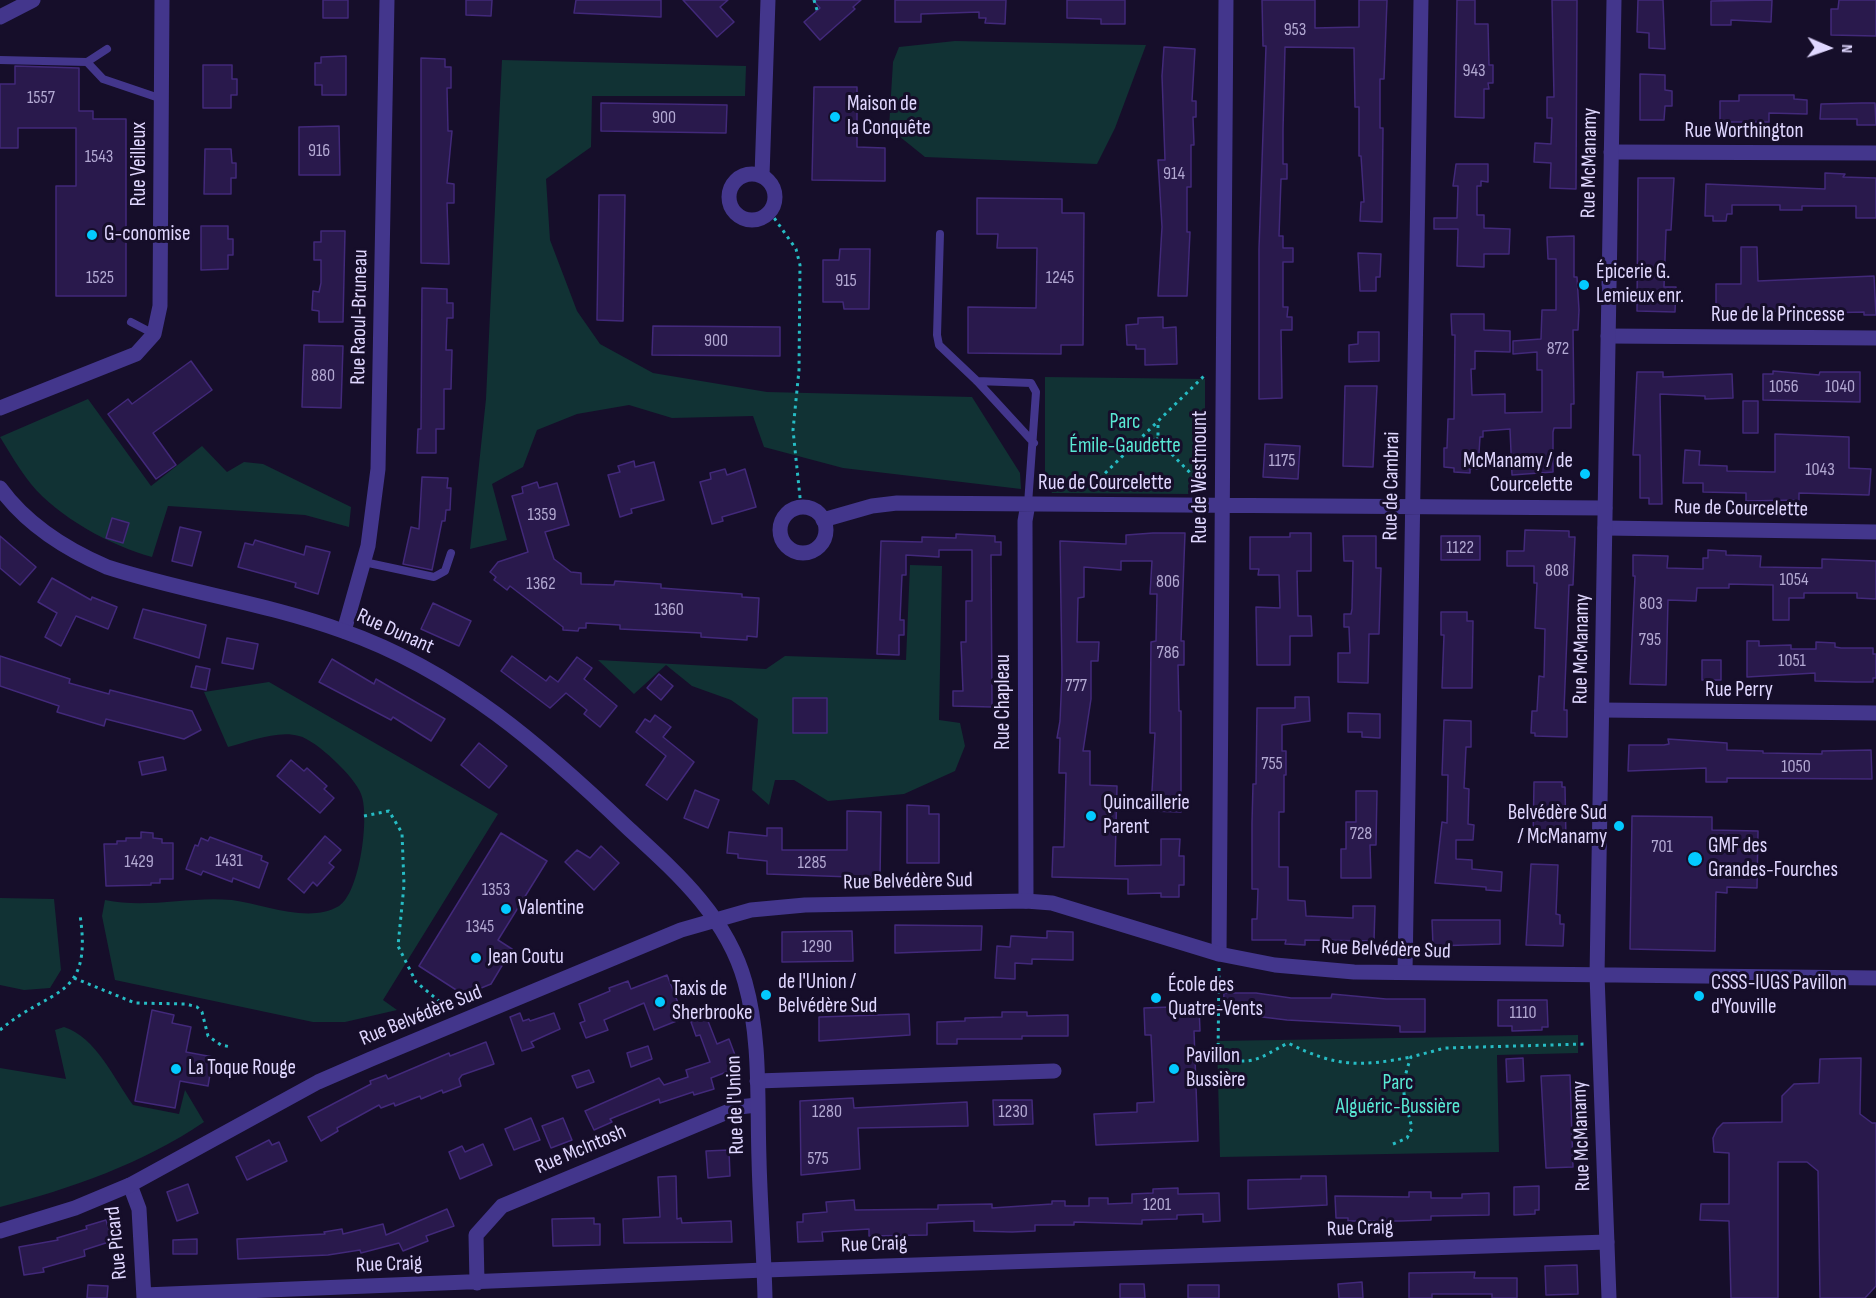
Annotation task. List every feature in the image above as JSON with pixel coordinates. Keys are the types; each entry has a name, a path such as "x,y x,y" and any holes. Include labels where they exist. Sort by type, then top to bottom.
{"street":[{"path":"4,10 33,0"},
{"name":"Rue Veilleux","path":"154,334 160,306 162,0"},
{"name":"Rue Raoul-Bruneau","path":"344,631 364,562 373,520 378,468 387,0"},
{"path":"762,176 768,0"},
{"name":"Rue de Westmount","path":"1219,954 1226,0"},
{"name":"Rue de Cambrai","path":"1405,972 1421,0"},
{"name":"Rue McManamy","path":"1609,1298 1597,975 1614,0"},
{"name":"Rue Worthington","path":"1611,152 1876,153"},
{"path":"747,174 762,176 768,180 775,193 770,212 756,220 748,220 734,213 729,198 734,183 747,174"},
{"path":"0,408 136,354 154,334"},
{"name":"Rue de la Princesse","path":"1608,336 1876,338"},
{"name":"Rue Dunant","path":"1,492 40,529 75,552 106,567 344,631 435,672 517,728 658,855 716,918"},
{"name":"Rue de Courcelette","path":"823,520 872,506 897,503 1605,508"},
{"name":"Rue Chapleau","path":"1026,901 1025,521 1028,504"},
{"path":"801,507 814,510 823,520 825,534 818,548 803,553 789,549 780,536 781,523 789,512 801,507"},
{"name":"Rue de Courcelette","path":"1605,528 1876,532"},
{"name":"Rue Perry","path":"1602,711 1876,712"},
{"name":"Rue Belvédère Sud","path":"0,1231 75,1208 130,1185 318,1082 716,918 751,910 805,905 1026,901 1076,908 1219,954 1275,965 1354,972 1876,978"},
{"name":"Rue de l'Union","path":"716,918 738,959 745,983 757,1054 765,1298"},
{"path":"757,1081 1054,1071"},
{"name":"Rue McIntosh","path":"477,1283 476,1235 502,1206 740,1107 757,1105"},
{"name":"Rue Picard","path":"130,1185 139,1209 144,1296"},
{"name":"Rue Craig","path":"144,1296 765,1270 1607,1242"}],"lane":[{"path":"0,60 87,62 107,49"},
{"path":"87,62 103,78 162,99"},
{"path":"940,234 939,345 977,381 1034,442"},
{"path":"130,322 154,334"},
{"path":"977,381 1031,383 1036,392 1028,504"},
{"path":"364,562 434,577 445,571 450,553"}],"path":[{"path":"814,0 817,10"},
{"path":"770,212 796,249 800,265 799,370 793,430 801,507"},
{"path":"1089,489 1206,374"},
{"path":"1137,441 1145,442 1156,438 1160,430 1158,421"},
{"path":"1156,438 1202,484"},
{"path":"364,816 390,811 402,833 404,885 398,946 416,982 464,1022"},
{"path":"0,1030 19,1013 63,992 74,978 82,958 80,915"},
{"path":"1219,954 1218,1057 1238,1062 1260,1060 1288,1043 1318,1058 1351,1063 1376,1063 1445,1048 1599,1043"},
{"path":"74,978 135,1003 197,1007 202,1012 208,1036 231,1047"},
{"path":"1393,1144 1407,1138 1412,1128 1402,1097 1411,1057"}],"green space":[{"path":"955,41 1146,45 1115,128 1097,164 925,157 889,128 893,62 899,47"},
{"path":"502,60 746,66 745,96 592,96 591,147 546,179 550,240 577,311 600,344 653,373 767,392 972,397 1020,473 1021,489 843,468 764,447 753,416 672,418 629,405 577,414 537,430 523,467 492,484 507,540 470,549 486,399"},
{"name":"Parc Émile-Gaudette","path":"1045,377 1205,379 1205,481 1190,494 1052,493 1045,481"},
{"path":"88,399 151,486 202,446 227,472 244,462 263,464 351,507 349,527 305,515 168,506 152,557 103,538 70,519 42,496 22,473 0,437"},
{"path":"910,565 942,566 939,720 960,723 965,746 955,771 904,794 828,801 794,780 775,780 769,805 752,790 758,719 731,700 692,686 666,665 634,694 598,660 766,669 785,656 906,660"},
{"path":"269,682 498,814 383,1000 397,1010 345,1022 313,1022 115,980 102,916 105,900 152,903 216,899 300,913 314,913 339,906 353,886 364,835 364,804 351,778 325,752 299,736 282,734 228,747 204,692"},
{"path":"0,898 54,899 61,970 50,988 24,990 0,985"},
{"path":"64,1027 75,1032 95,1049 133,1105 179,1114 185,1090 204,1122 157,1150 106,1173 53,1192 0,1207 0,1068 66,1079 55,1030"},
{"name":"Parc Alguéric-Bussière","path":"1578,1035 1578,1053 1497,1055 1499,1152 1220,1157 1217,1041"}],"building":[{"path":"323,0 348,0 348,18 323,18"},
{"path":"466,0 492,0 491,16 466,15"},
{"path":"576,0 661,0 661,17 574,13"},
{"path":"683,0 728,0 720,7 734,22 717,37"},
{"path":"813,0 861,0 853,7 855,9 820,40 804,22 820,8"},
{"path":"895,0 1006,0 1005,24 985,23 986,18 979,18 979,12 921,14 921,22 895,22"},
{"path":"1067,0 1125,0 1125,24 1101,24 1101,19 1067,18"},
{"path":"1262,0 1315,0 1315,28 1359,27 1359,0 1387,0 1384,79 1380,79 1380,128 1383,128 1382,222 1360,221 1361,202 1364,202 1361,156 1359,156 1359,107 1355,107 1354,48 1285,47 1283,164 1287,164 1287,179 1281,179 1279,236 1283,236 1283,248 1293,248 1293,262 1283,262 1283,307 1288,307 1287,317 1292,317 1292,330 1281,330 1282,398 1259,399 1259,249 1266,46 1263,46"},
{"path":"1457,0 1475,0 1475,24 1488,24 1489,65 1493,65 1493,83 1488,83 1489,89 1484,89 1484,118 1455,117"},
{"path":"1552,0 1577,0 1576,189 1550,188 1551,163 1534,162 1535,143 1551,144 1552,118 1547,118 1547,97 1554,97"},
{"path":"1638,0 1663,0 1665,49 1649,48 1649,33 1637,32"},
{"path":"1772,0 1771,22 1731,20 1731,25 1711,25 1711,1"},
{"path":"1839,0 1876,0 1876,36 1831,35 1831,9 1838,9"},
{"path":"1164,47 1195,49 1192,101 1196,101 1196,117 1193,117 1194,145 1191,145 1191,187 1187,187 1187,232 1190,232 1187,296 1158,296 1162,227 1158,160 1165,160 1162,76"},
{"path":"346,56 346,95 322,95 322,85 315,85 315,63 321,63 321,57"},
{"path":"421,58 445,59 445,67 451,67 451,88 447,88 448,131 452,131 447,183 454,184 454,203 447,203 449,264 421,263"},
{"path":"203,65 232,65 232,79 237,79 237,95 231,95 231,108 203,108"},
{"path":"15,66 79,68 79,111 93,111 93,119 126,119 126,296 56,296 56,186 76,186 76,128 18,128 18,148 0,148 0,84 15,84"},
{"path":"1640,74 1665,75 1665,90 1672,91 1672,106 1665,106 1664,120 1640,120"},
{"name":"Maison de la Conquête","path":"814,87 857,87 857,147 885,148 885,181 812,180"},
{"path":"1739,95 1794,95 1794,99 1807,100 1807,114 1769,113 1769,122 1720,122 1720,101 1739,101"},
{"path":"601,103 727,105 726,133 601,131"},
{"path":"1875,103 1876,125 1857,125 1857,119 1820,119 1821,104"},
{"path":"339,126 340,175 299,175 299,127"},
{"path":"205,149 231,149 232,163 236,163 236,178 231,178 231,194 204,194"},
{"path":"1456,164 1488,164 1488,182 1481,181 1481,186 1477,186 1477,215 1484,215 1484,228 1510,229 1509,254 1484,254 1484,267 1457,266 1458,229 1434,229 1434,218 1457,218 1458,186 1453,186"},
{"path":"1825,173 1845,174 1843,177 1876,178 1876,218 1856,218 1856,206 1802,206 1802,210 1780,210 1780,205 1732,205 1732,214 1727,214 1726,221 1713,221 1713,216 1705,216 1706,184 1825,189"},
{"path":"1638,178 1674,178 1671,230 1666,230 1664,287 1676,287 1675,312 1637,311"},
{"path":"599,195 625,195 623,321 597,320"},
{"path":"977,198 1062,199 1062,213 1084,213 1083,345 1061,345 1061,354 968,353 968,307 1036,308 1037,248 997,248 998,234 977,234"},
{"path":"201,226 228,226 228,239 233,239 233,255 228,255 228,269 201,270"},
{"path":"321,231 345,231 343,322 319,322 319,311 312,310 313,291 319,292 321,283 321,260 314,260 314,242 321,242"},
{"path":"1574,236 1574,277 1577,277 1579,310 1578,330 1573,330 1574,404 1571,404 1571,428 1554,428 1553,472 1512,475 1510,429 1483,431 1483,437 1480,437 1478,469 1470,469 1470,473 1454,472 1454,468 1444,467 1448,419 1454,419 1455,335 1452,335 1451,314 1484,314 1484,330 1510,331 1510,352 1475,351 1475,369 1471,369 1472,395 1505,394 1505,413 1542,412 1542,370 1537,370 1537,352 1513,354 1513,341 1541,339 1542,310 1556,310 1556,259 1548,259 1547,237"},
{"path":"1741,247 1757,247 1758,281 1874,276 1876,315 1864,315 1864,312 1820,313 1820,310 1716,313 1716,284 1741,284"},
{"path":"840,249 870,249 869,309 844,309 843,302 823,302 823,260 839,260"},
{"path":"1358,253 1381,254 1380,277 1376,277 1376,291 1360,291"},
{"path":"422,288 447,289 447,303 453,303 453,318 447,318 446,350 452,350 451,389 444,389 444,429 436,429 436,453 417,453 418,429 421,429"},
{"path":"1163,317 1163,328 1176,327 1177,364 1145,365 1145,349 1136,349 1136,345 1127,345 1126,325 1138,324 1138,318"},
{"path":"653,326 780,327 780,356 652,355"},
{"path":"1358,332 1379,332 1379,361 1349,362 1349,345 1358,344"},
{"path":"304,345 343,346 341,408 302,407"},
{"path":"191,361 212,390 153,433 176,465 156,479 108,414 128,399 132,404"},
{"path":"1773,371 1819,375 1820,372 1860,372 1860,402 1763,400 1763,374 1773,374"},
{"path":"1637,372 1663,372 1663,377 1732,374 1733,398 1705,399 1705,396 1660,394 1662,504 1649,504 1649,498 1640,498 1640,455 1633,455"},
{"path":"1345,386 1377,386 1373,467 1343,466"},
{"path":"1743,401 1758,401 1758,433 1743,433"},
{"path":"1775,434 1849,437 1849,468 1871,469 1869,495 1799,493 1799,500 1746,501 1746,493 1703,492 1703,483 1683,483 1685,450 1700,451 1699,465 1727,466 1727,471 1775,472"},
{"path":"1265,444 1300,446 1298,479 1263,477"},
{"path":"634,461 635,467 654,462 664,500 631,509 632,513 620,517 608,475 620,472 618,466"},
{"path":"725,469 727,475 745,469 756,507 722,517 723,521 712,524 700,482 711,479 710,473"},
{"path":"422,477 448,478 447,488 451,488 450,510 446,510 445,521 442,521 432,570 403,564 411,527 419,529"},
{"path":"537,482 539,488 557,483 569,525 545,532 554,559 571,572 581,573 581,584 614,585 615,581 661,584 661,588 742,594 742,597 759,598 757,637 747,636 747,640 701,637 701,633 620,629 620,625 586,623 586,628 579,628 578,631 563,630 563,627 510,586 507,590 494,580 496,577 490,572 498,562 528,552 512,496 523,493 522,487"},
{"path":"112,518 129,523 123,543 106,538"},
{"path":"180,527 201,532 192,566 172,561"},
{"path":"1525,530 1569,531 1569,537 1575,537 1573,585 1569,585 1564,710 1567,710 1567,737 1535,736 1535,733 1531,733 1532,711 1537,711 1539,676 1544,677 1545,629 1535,628 1537,583 1534,583 1534,566 1507,566 1507,551 1524,551"},
{"path":"1185,533 1181,641 1184,641 1184,665 1178,665 1179,711 1181,711 1181,812 1151,811 1155,733 1150,733 1151,642 1156,641 1157,594 1150,594 1152,561 1121,561 1121,570 1084,567 1084,597 1078,598 1077,642 1099,642 1098,661 1091,661 1091,699 1083,751 1090,751 1090,785 1117,786 1115,866 1161,865 1161,839 1180,839 1179,856 1184,856 1184,885 1179,885 1179,897 1161,897 1161,893 1128,894 1128,879 1052,877 1053,847 1064,847 1066,773 1059,773 1060,738 1057,738 1062,675 1060,541 1126,544 1126,535"},
{"path":"1290,533 1311,533 1311,571 1297,571 1298,616 1311,616 1312,636 1290,636 1290,665 1257,665 1256,607 1280,608 1279,575 1258,575 1259,569 1250,569 1250,537 1290,537"},
{"path":"956,534 995,536 995,542 1001,542 1001,555 991,555 992,707 953,706 953,691 963,691 961,642 966,642 966,601 972,601 972,550 939,550 939,557 906,555 906,575 902,575 900,620 904,620 904,635 899,635 899,655 877,654 881,541 922,542 922,537 956,538"},
{"path":"0,536 36,567 20,585 0,568"},
{"path":"1343,536 1376,536 1376,568 1381,568 1379,634 1369,634 1368,683 1338,682 1338,653 1350,653 1349,627 1344,627 1344,614 1351,614 1352,609 1353,561 1344,561"},
{"path":"1441,536 1480,536 1480,560 1441,560"},
{"path":"255,540 304,555 306,546 330,552 318,594 295,587 296,583 238,567 245,543 253,545"},
{"path":"1708,550 1726,551 1726,555 1761,556 1760,567 1822,568 1822,559 1876,561 1876,599 1857,598 1857,593 1804,593 1804,598 1789,598 1789,620 1773,620 1773,585 1729,584 1729,588 1697,588 1696,601 1668,600 1666,685 1630,684 1635,576 1633,576 1633,555 1668,556 1667,568 1703,569 1703,558 1708,558"},
{"path":"52,578 91,600 92,597 117,607 108,629 76,616 61,646 45,637 57,613 38,602"},
{"path":"433,603 471,621 459,646 421,629"},
{"path":"143,609 206,625 199,658 134,638"},
{"path":"1441,612 1467,612 1467,621 1473,621 1472,688 1442,688 1444,635 1441,635"},
{"path":"227,638 258,644 253,669 222,663"},
{"path":"1747,641 1759,641 1759,646 1791,645 1791,649 1816,649 1816,642 1835,643 1835,647 1841,648 1873,648 1873,654 1876,654 1876,678 1873,678 1873,682 1815,681 1815,673 1747,677"},
{"path":"0,656 70,679 69,683 109,694 110,690 192,711 201,730 184,739 106,719 104,726 57,712 59,706 0,686"},
{"path":"512,656 546,681 550,676 558,682 577,657 592,668 584,679 617,706 600,727 584,714 587,710 566,693 550,708 501,671"},
{"path":"332,659 374,684 376,679 445,719 431,741 393,717 391,720 319,682"},
{"path":"1702,660 1721,660 1721,680 1702,680"},
{"path":"196,666 210,669 206,690 191,687"},
{"path":"659,674 673,686 661,700 647,688"},
{"path":"1295,697 1309,697 1310,721 1282,725 1282,751 1286,751 1286,775 1284,775 1284,812 1279,812 1279,867 1288,867 1288,900 1305,901 1306,916 1353,918 1353,906 1375,906 1374,941 1305,940 1305,945 1285,944 1286,940 1252,940 1252,919 1257,919 1258,889 1252,889 1253,784 1256,784 1257,708 1295,708"},
{"path":"793,698 827,698 827,733 793,733"},
{"path":"1348,713 1380,714 1380,738 1362,737 1362,732 1348,732"},
{"path":"655,715 671,727 663,737 694,762 667,800 646,785 666,756 636,732 645,719 650,722"},
{"path":"1444,720 1471,721 1471,747 1466,747 1464,788 1469,789 1468,824 1474,825 1473,840 1456,840 1456,859 1472,860 1472,869 1502,872 1501,891 1486,890 1486,887 1435,883 1442,822 1447,823 1448,775 1442,775"},
{"path":"1668,739 1727,743 1727,750 1763,751 1763,753 1822,754 1822,751 1871,750 1872,779 1727,778 1727,782 1706,782 1706,768 1628,771 1629,745 1664,745 1669,744"},
{"path":"479,743 507,766 489,788 461,765"},
{"path":"163,757 166,770 142,775 139,762"},
{"path":"291,760 304,771 307,768 327,786 324,789 334,798 320,813 277,776"},
{"path":"1534,782 1562,782 1562,787 1565,787 1566,841 1533,840"},
{"path":"695,790 719,800 708,828 684,818"},
{"path":"1356,791 1377,791 1376,845 1370,845 1371,878 1341,878 1341,849 1346,849 1346,822 1356,822"},
{"path":"907,805 929,806 929,814 939,814 939,863 907,863"},
{"path":"847,811 881,812 880,878 767,874 767,861 738,858 738,854 727,853 729,832 767,836 767,828 782,828 782,850 847,850"},
{"name":"GMF des Grandes-Fourches","path":"1632,816 1712,817 1712,830 1758,831 1757,888 1727,887 1727,893 1716,892 1715,951 1630,949"},
{"path":"141,832 153,833 153,838 162,839 162,843 173,843 173,879 160,879 160,883 151,883 151,885 106,886 104,844 117,844 117,841 126,841 126,838 141,838"},
{"path":"501,833 547,861 498,940 512,949 491,984 464,995 419,966"},
{"path":"325,836 341,850 329,863 334,867 317,886 313,882 304,893 288,879"},
{"path":"210,837 262,856 261,860 268,863 259,888 233,878 232,882 203,871 201,875 186,869 195,845 198,846 201,838 208,841"},
{"path":"601,846 619,863 594,890 565,862 577,850 590,858"},
{"path":"1531,864 1558,865 1556,914 1560,915 1560,924 1564,924 1563,946 1526,945"},
{"path":"1432,920 1500,920 1500,944 1433,946"},
{"path":"895,925 982,926 981,950 895,953"},
{"path":"852,931 853,961 782,962 782,932"},
{"path":"1047,931 1073,932 1073,960 1032,959 1032,964 1015,963 1015,979 995,978 997,946 1010,947 1011,936 1047,938"},
{"path":"667,975 684,1018 654,1030 644,1003 604,1020 608,1030 586,1038 580,1023 585,1021 579,1004 628,981 631,989"},
{"path":"1224,993 1256,993 1291,998 1331,998 1332,994 1386,999 1425,999 1425,1032 1400,1032 1400,1026 1287,1020 1254,1016 1254,1013 1223,1011"},
{"path":"1498,1000 1547,1000 1548,1027 1542,1027 1542,1030 1512,1031 1512,1026 1498,1026"},
{"name":"Pavillon Bussière","path":"1199,1006 1200,1031 1194,1031 1198,1141 1096,1145 1094,1114 1137,1112 1137,1103 1154,1102 1151,1035 1145,1035 1144,1008"},
{"name":"La Toque Rouge","path":"152,1010 174,1015 172,1023 191,1027 186,1052 213,1057 208,1086 180,1081 175,1108 135,1101"},
{"path":"1002,1012 1027,1012 1027,1016 1068,1015 1068,1036 957,1039 957,1044 937,1044 937,1022 965,1021 965,1018 1002,1017"},
{"path":"520,1013 523,1021 529,1019 530,1021 554,1013 560,1029 531,1042 534,1047 522,1051 510,1017"},
{"path":"909,1014 910,1035 819,1041 819,1017"},
{"path":"706,1016 717,1044 729,1039 735,1055 730,1057 734,1069 711,1078 714,1089 694,1095 693,1092 660,1103 659,1099 610,1119 612,1122 594,1130 585,1111 659,1078 664,1085 688,1077 686,1070 710,1062 700,1035 696,1036 691,1022"},
{"path":"486,1042 494,1064 462,1075 459,1079 461,1086 443,1093 442,1090 421,1099 420,1096 395,1106 394,1103 381,1108 379,1105 337,1128 338,1131 321,1141 308,1117 371,1084 370,1081 386,1075 388,1079 449,1053 450,1056"},
{"path":"648,1046 652,1059 631,1067 627,1053"},
{"path":"1523,1058 1524,1081 1507,1082 1506,1059"},
{"path":"1861,1058 1860,1114 1872,1123 1876,1123 1876,1286 1865,1298 1820,1298 1818,1171 1807,1162 1778,1162 1778,1298 1731,1298 1729,1221 1700,1220 1701,1204 1729,1204 1729,1153 1714,1152 1713,1138 1717,1129 1723,1123 1782,1122 1782,1096 1794,1084 1819,1083 1820,1059"},
{"path":"589,1070 594,1082 577,1088 572,1076"},
{"path":"1570,1075 1573,1167 1546,1168 1541,1076"},
{"path":"853,1098 854,1108 967,1102 968,1126 858,1128 860,1169 801,1175 800,1101"},
{"path":"993,1100 1032,1100 1033,1124 994,1125"},
{"path":"531,1118 540,1140 514,1150 505,1129"},
{"path":"563,1118 572,1140 551,1148 542,1126"},
{"path":"269,1140 272,1145 279,1142 287,1161 247,1180 236,1157"},
{"path":"483,1144 492,1165 460,1179 449,1152 462,1146 465,1152"},
{"path":"729,1150 730,1176 708,1178 706,1151"},
{"path":"676,1176 677,1219 681,1218 682,1223 731,1221 732,1242 624,1243 623,1219 660,1217 658,1177"},
{"path":"1301,1176 1326,1176 1327,1205 1248,1209 1248,1180 1301,1179"},
{"path":"188,1184 198,1213 177,1221 167,1192"},
{"path":"1539,1186 1539,1210 1535,1210 1535,1214 1514,1215 1514,1187"},
{"path":"1178,1188 1178,1194 1219,1193 1220,1221 1203,1222 1203,1214 1177,1215 1177,1219 1142,1220 1142,1224 1074,1222 1074,1225 1035,1225 1035,1231 1012,1232 974,1231 974,1221 927,1223 927,1235 869,1236 869,1229 822,1232 823,1241 798,1242 797,1222 803,1222 803,1214 827,1212 826,1202 854,1200 855,1210 938,1209 938,1205 992,1204 992,1208 1052,1204 1052,1201 1065,1201 1065,1206 1089,1206 1089,1198 1108,1198 1108,1204 1132,1203 1132,1194 1153,1193 1153,1189"},
{"path":"1409,1192 1431,1192 1431,1198 1462,1198 1462,1194 1489,1193 1489,1215 1431,1216 1431,1220 1400,1221 1348,1221 1348,1218 1336,1218 1335,1196 1409,1197"},
{"path":"447,1209 454,1226 426,1236 428,1241 403,1251 399,1243 361,1253 360,1250 328,1255 238,1259 237,1239 325,1234 324,1232 342,1229 343,1234 383,1224 386,1235"},
{"path":"594,1218 594,1224 600,1224 600,1245 553,1246 552,1219"},
{"path":"106,1220 112,1241 84,1250 85,1256 43,1268 44,1272 24,1275 19,1247 58,1240 57,1238 87,1229 86,1226"},
{"path":"197,1239 197,1254 173,1254 173,1240"},
{"path":"1577,1265 1578,1294 1546,1295 1545,1266"},
{"path":"1475,1272 1474,1278 1517,1278 1517,1298 1492,1298 1492,1294 1432,1294 1432,1298 1409,1298 1409,1273"},
{"path":"1362,1282 1363,1298 1339,1298 1338,1284"},
{"path":"1120,1284 1144,1284 1145,1298 1120,1298"},
{"path":"88,1285 108,1286 107,1298 87,1298"},
{"path":"1188,1285 1219,1285 1219,1298 1188,1298"}],"place":[{"name":"Maison de la Conquête","path":"835,117"},
{"name":"G-conomise","path":"92,235"},
{"name":"Épicerie G. Lemieux enr.","path":"1584,285"},
{"name":"McManamy / de Courcelette","path":"1585,474"},
{"name":"Quincaillerie Parent","path":"1091,816"},
{"name":"Belvédère Sud / McManamy","path":"1619,826"},
{"name":"GMF des Grandes-Fourches","path":"1695,859"},
{"name":"Valentine","path":"506,909"},
{"name":"Jean Coutu","path":"476,958"},
{"name":"de l'Union / Belvédère Sud","path":"766,995"},
{"name":"CSSS-IUGS Pavillon d'Youville","path":"1699,996"},
{"name":"École des Quatre-Vents","path":"1156,998"},
{"name":"Taxis de Sherbrooke","path":"660,1002"},
{"name":"La Toque Rouge","path":"176,1069"},
{"name":"Pavillon Bussière","path":"1174,1069"}]}
